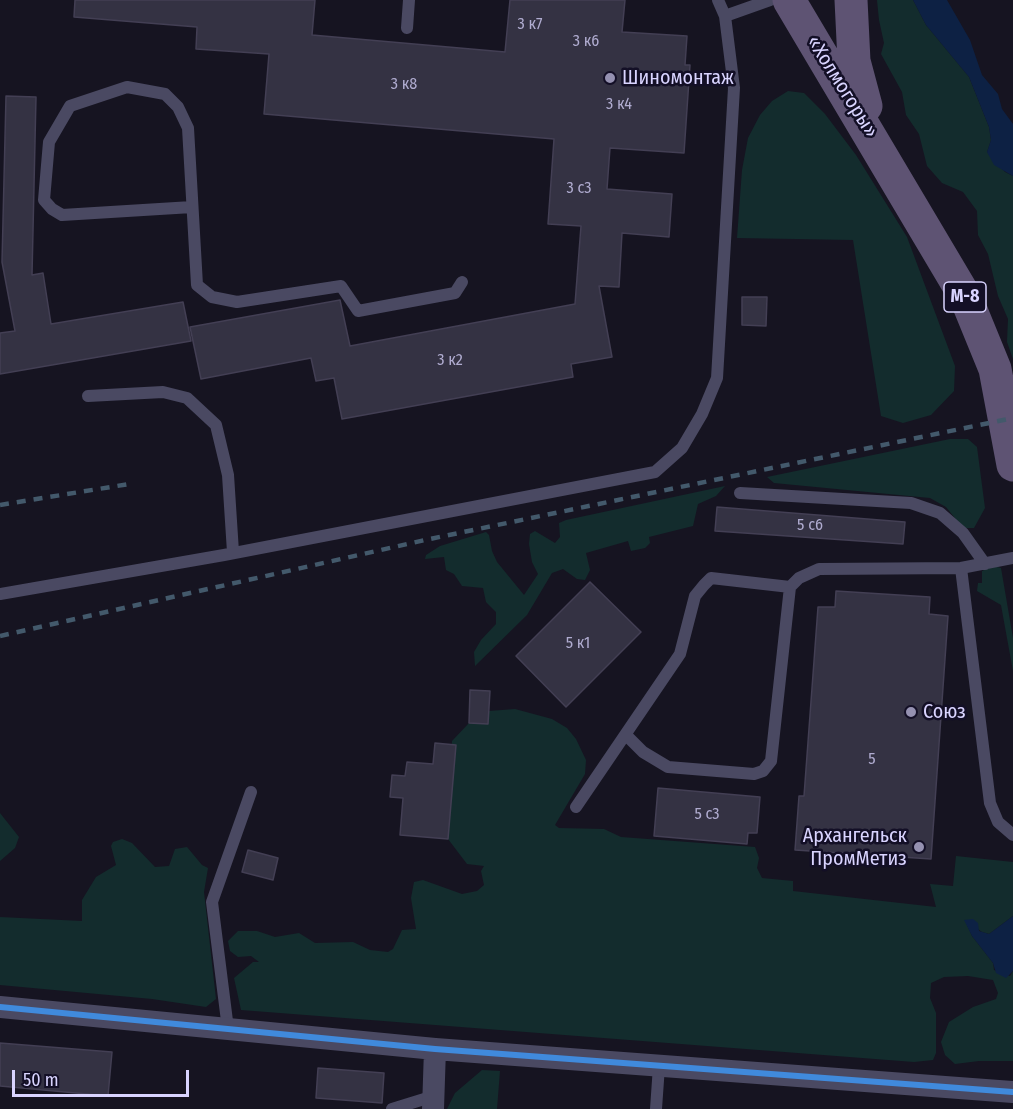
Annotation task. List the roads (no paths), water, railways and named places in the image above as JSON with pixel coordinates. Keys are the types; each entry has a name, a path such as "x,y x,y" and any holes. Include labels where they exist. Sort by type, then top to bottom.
{"main road":[{"name":"«Холмогоры»","path":"789,0 877,145"},
{"name":"«Холмогоры»","path":"851,0 854,61 877,145"},
{"name":"М-8","path":"877,145 966,298 995,369 1013,465"}],"street":[{"path":"0,1007 435,1049 1013,1092"},
{"path":"434,1102 435,1049"}],"lane":[{"path":"407,28 409,0"},
{"path":"0,594 655,472 682,448 702,414 717,378 734,88 726,16 718,0"},
{"path":"726,16 770,0"},
{"path":"192,207 62,215 52,209 44,200 49,142 70,106 127,87 165,94 178,107 188,128 198,285 212,297 237,302 341,286 358,311 455,293 462,282"},
{"path":"88,396 163,392 187,398 216,425 228,476 233,552"},
{"path":"740,493 911,503 940,513 963,533 985,564"},
{"path":"627,736 643,752 668,767 754,774 763,771 771,761 790,587 799,578 819,569 961,568 1013,558"},
{"path":"961,568 990,803 998,822 1013,835"},
{"path":"576,807 627,736 680,654 695,596 711,578 790,587"},
{"path":"228,1029 212,902 251,792"},
{"path":"656,1109 659,1066"},
{"path":"392,1109 434,1102"}],"water":[{"path":"913,0 947,0 970,40 982,75 998,94 1002,109 1013,124 1013,176 994,165 987,152 991,140 989,127 969,77 926,25"},
{"path":"1013,916 1013,971 1006,978 996,973 993,963 972,936 964,920 973,919 978,923 979,931 989,934"}],"railway":[{"path":"0,636 425,540 1013,418"},
{"path":"0,505 129,484"}],"place":[{"name":"Шиномонтаж","path":"610,78"},
{"name":"Союз","path":"911,712"},
{"name":"Архангельск ПромМетиз","path":"919,847"}]}
